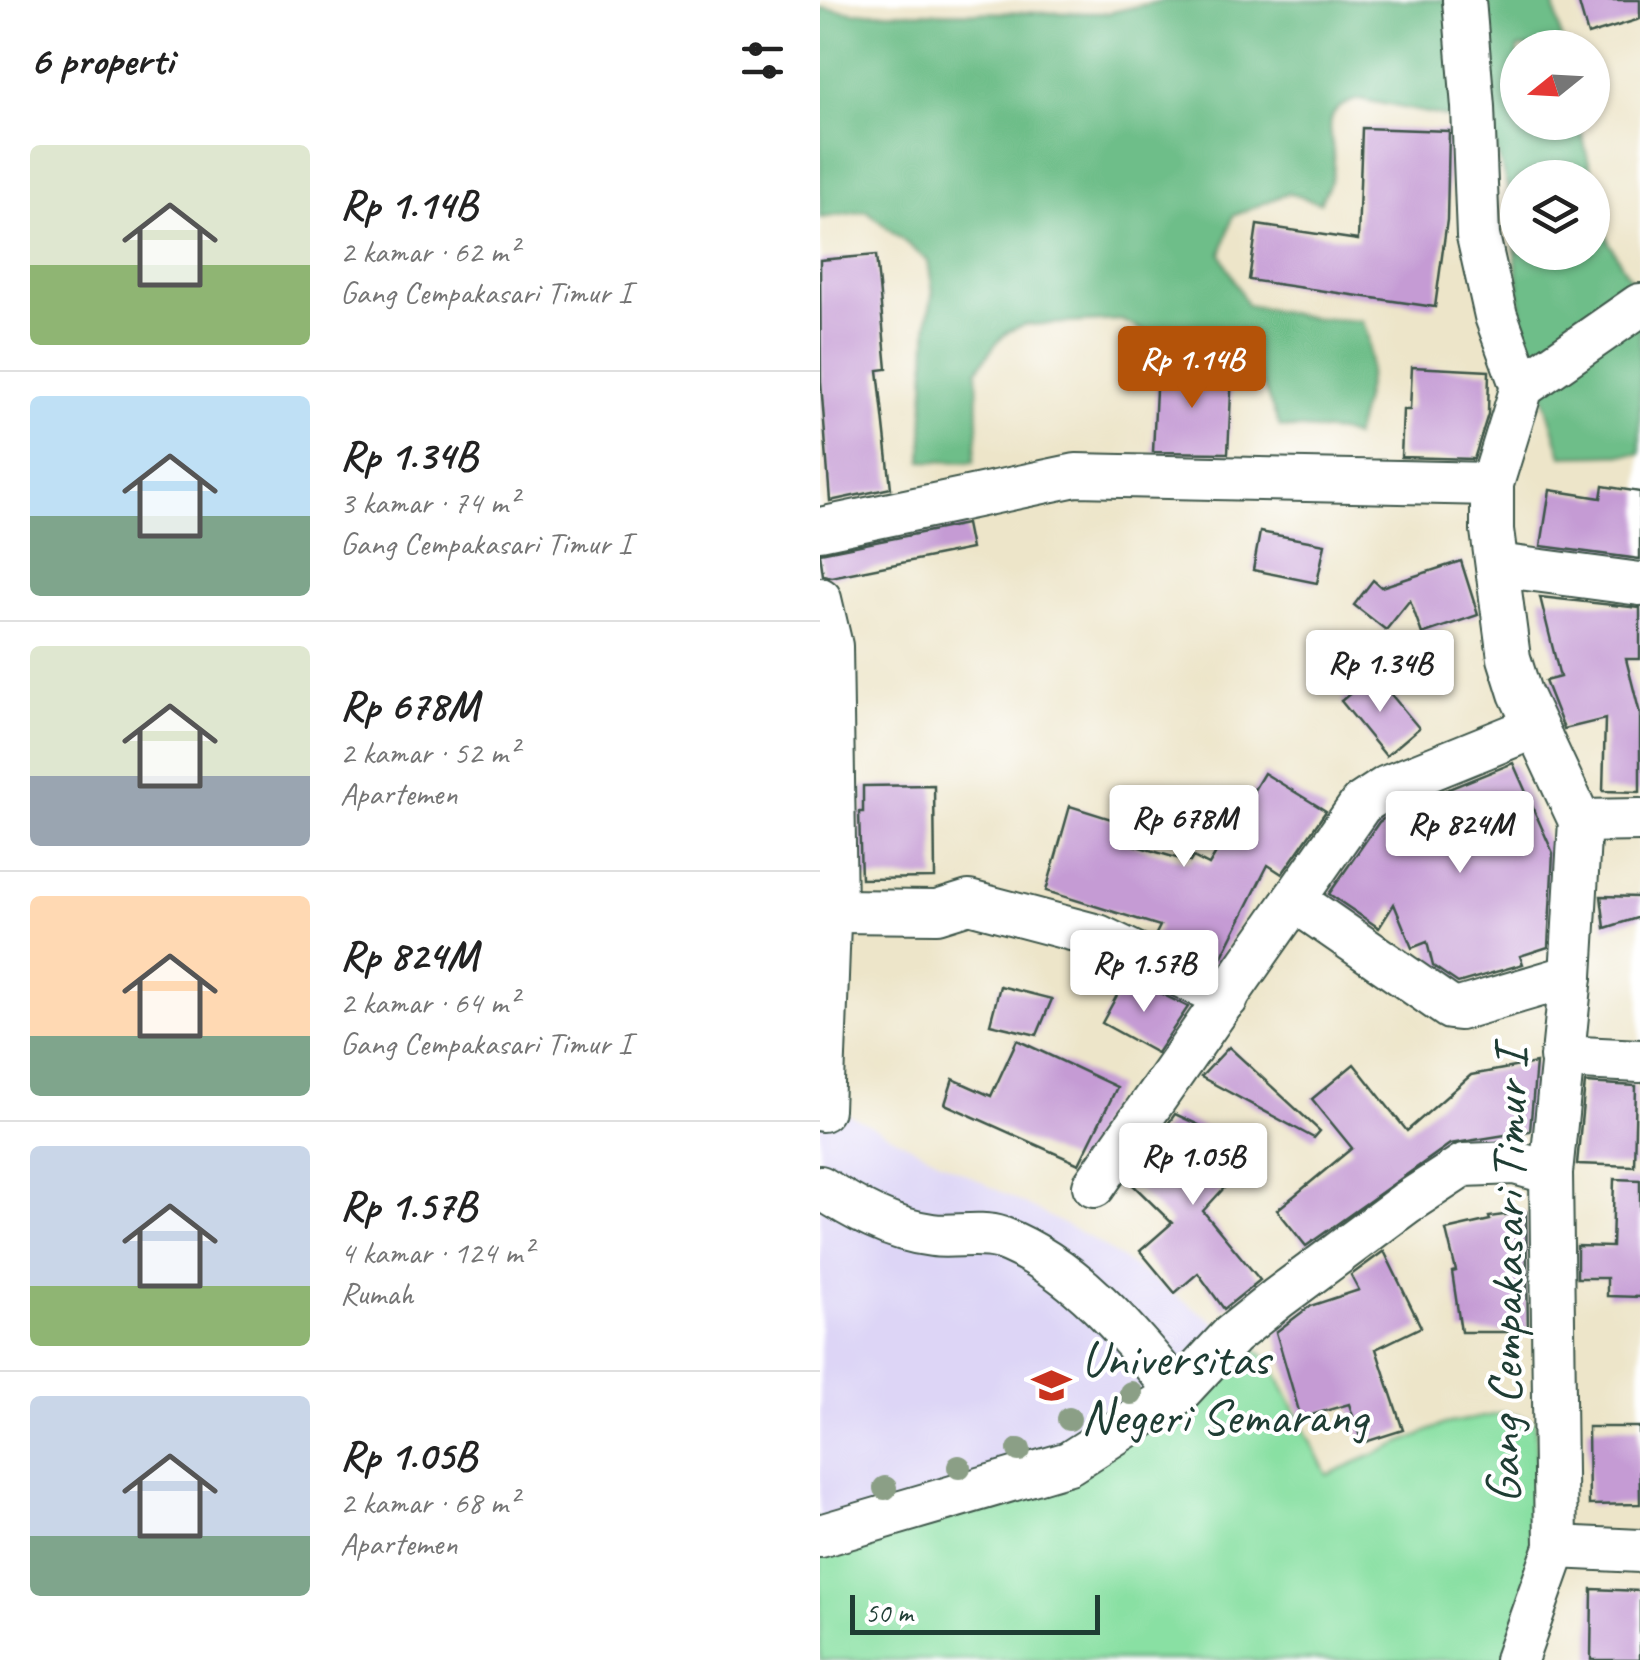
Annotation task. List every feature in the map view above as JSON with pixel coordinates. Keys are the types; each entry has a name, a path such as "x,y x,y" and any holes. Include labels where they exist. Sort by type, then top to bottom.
{"street":[{"path":"1464,0 1478,236 1496,316 1522,387 1640,305"},
{"name":"Gang Cempakasari Timur I","path":"1516,1660 1556,1548 1551,1173 1580,822 1509,658 1492,530 1492,484 1522,387"},
{"path":"820,529 1076,475 1492,484"},
{"path":"1497,564 1640,584"},
{"path":"820,599 832,646 822,1110"},
{"path":"1094,1186 1361,804 1387,787 1536,726"},
{"path":"1580,822 1640,820"},
{"path":"1294,900 1450,1008 1460,1009 1570,976"},
{"path":"828,922 937,912 969,902 1098,936 1227,998"},
{"path":"1561,1057 1640,1061"},
{"path":"820,1536 1069,1463 1178,1392 1232,1336 1332,1256 1464,1165 1515,1162 1551,1173"},
{"path":"820,1188 883,1222 931,1235 998,1236 1053,1266 1130,1334 1178,1392"},
{"path":"1556,1548 1640,1551"}],"shaded area":[{"name":"Universitas Negeri Semarang","path":"848,1114 1091,1238 1269,1359 1327,1475 1445,1424 1505,1413 820,1660 820,1115"}],"green space":[{"path":"1165,0 1553,0 1559,30 1500,30 1500,140 1583,140 1588,160 1500,163 1489,126 1360,99 1346,103 1333,115 1330,132 1334,169 1320,203 1288,193 1233,216 1221,254 1247,305 1313,318 1362,321 1370,363 1354,437 1340,432 1280,427 1254,363 1229,344 1150,334 1121,320 1024,325 997,342 977,370 974,462 922,461 928,319 933,291 928,261 867,211 820,218 820,8 853,12 1108,13"},
{"path":"1610,245 1640,296 1640,454 1562,456 1522,324 1517,270 1610,270"},
{"path":"1241,1341 1269,1359 1327,1475 1445,1424 1505,1413 1535,1421 1541,1556 1504,1660 820,1660 820,1544 1072,1472"}],"building":[{"path":"1578,0 1640,0 1640,19 1604,30 1587,30"},
{"path":"1362,128 1449,131 1447,220 1435,307 1249,280 1257,225 1358,240"},
{"path":"876,255 887,369 878,370 891,488 830,501 821,382 820,260"},
{"path":"1412,367 1489,371 1488,414 1474,459 1401,457 1403,410 1410,410"},
{"path":"1157,368 1232,373 1228,453 1153,452"},
{"path":"1603,486 1640,492 1640,559 1541,546 1550,490 1601,498"},
{"path":"966,524 971,549 831,577 823,575 820,553"},
{"path":"1260,532 1325,544 1317,583 1253,570"},
{"path":"1461,561 1478,615 1422,634 1410,600 1386,630 1354,605 1373,580 1381,587"},
{"path":"1540,597 1640,608 1640,659 1626,659 1640,714 1640,792 1603,791 1605,719 1564,729 1545,681 1560,677"},
{"path":"1374,674 1419,728 1386,756 1341,701"},
{"path":"1513,763 1553,853 1548,947 1520,956 1523,964 1458,983 1433,966 1427,942 1412,948 1394,904 1379,928 1329,894 1379,822 1399,809"},
{"path":"1264,773 1326,811 1282,874 1268,865 1217,966 1155,936 1160,926 1046,891 1070,806 1121,822 1116,840 1190,862 1193,857 1209,865"},
{"path":"934,785 935,878 861,879 859,812 863,812 863,786"},
{"path":"1601,896 1640,897 1640,917 1605,928"},
{"path":"1127,977 1188,1007 1157,1053 1102,1023"},
{"path":"1000,986 1052,999 1037,1035 990,1024"},
{"path":"1017,1040 1117,1087 1079,1164 945,1104 953,1079 991,1096"},
{"path":"1229,1047 1320,1131 1314,1138 1201,1077"},
{"path":"1536,1063 1530,1131 1450,1144 1306,1246 1277,1210 1352,1148 1312,1099 1354,1064 1407,1131 1471,1075"},
{"path":"1585,1083 1636,1086 1634,1166 1577,1164"},
{"path":"1175,1114 1257,1152 1203,1211 1260,1280 1224,1309 1198,1273 1175,1293 1140,1251 1172,1223 1128,1180"},
{"path":"1614,1179 1640,1180 1640,1297 1607,1296 1607,1278 1577,1278 1577,1246 1612,1247"},
{"path":"1526,1212 1528,1332 1461,1332 1452,1272 1456,1271 1446,1230 1490,1220 1489,1217"},
{"path":"1384,1251 1421,1327 1376,1349 1403,1430 1362,1443 1349,1404 1301,1418 1276,1332 1310,1306 1359,1290 1351,1275"},
{"path":"1588,1427 1639,1427 1640,1504 1589,1505"},
{"path":"1592,1589 1640,1591 1640,1660 1591,1660"}],"place":[{"name":"Universitas Negeri Semarang","path":"1051,1386"}]}
